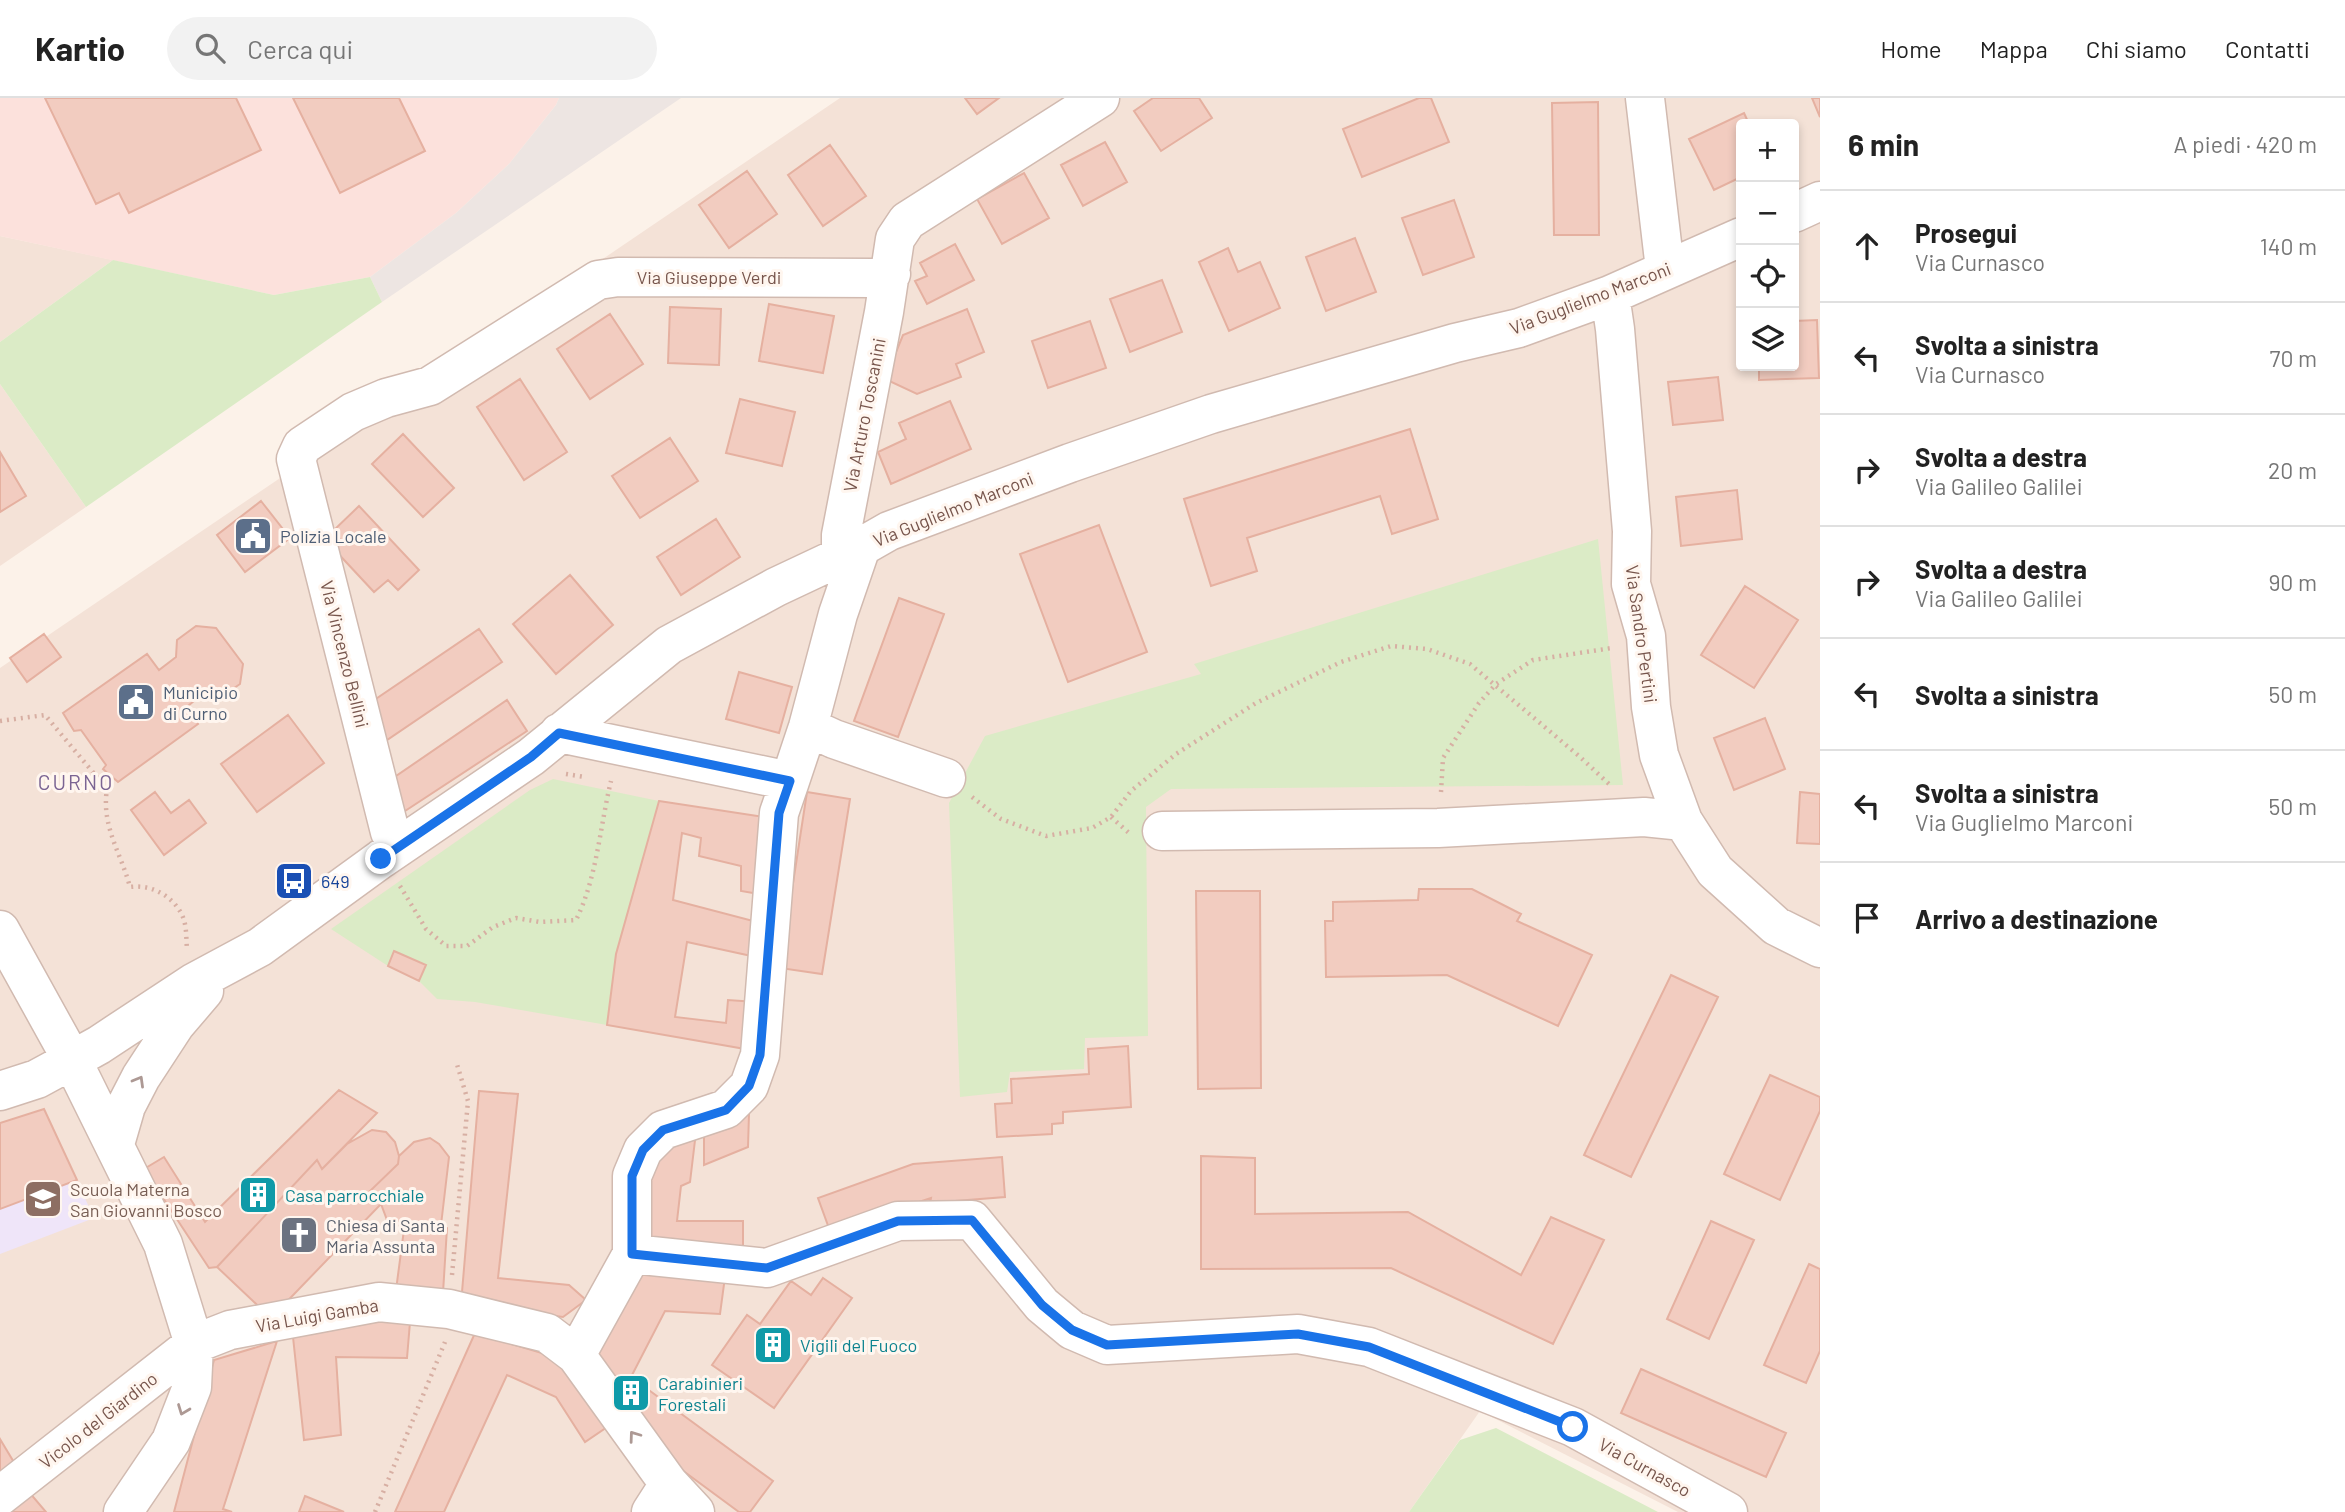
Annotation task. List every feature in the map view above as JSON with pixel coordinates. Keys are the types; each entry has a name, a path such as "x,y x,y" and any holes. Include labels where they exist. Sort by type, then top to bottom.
{"street":[{"path":"891,274 895,239 907,221 1100,98"},
{"path":"1645,98 1665,269"},
{"path":"1799,211 1820,201"},
{"name":"Via Guglielmo Marconi","path":"200,965 260,947 397,861 669,645 776,587 889,531 1211,414 1455,343 1519,328 1610,295 1736,239"},
{"name":"Via Giuseppe Verdi","path":"296,459 302,446 353,412 386,398 430,386 598,280 618,277 874,278 891,274"},
{"name":"Via Arturo Toscanini","path":"632,1254 632,1176 643,1150 663,1130 726,1110 749,1086 760,1055 779,813 808,727 838,614 855,570 851,552 841,535 891,274"},
{"name":"Via Sandro Pertini","path":"1610,295 1632,531 1631,583 1646,636 1651,707 1658,755 1683,821 1716,871 1776,926 1820,948"},
{"name":"Via Vincenzo Bellini","path":"296,459 397,861"},
{"path":"808,727 834,739 946,778"},
{"path":"559,733 790,781"},
{"path":"1162,831 1438,828 1644,817 1683,821"},
{"path":"0,930 72,1060 163,1244 194,1344 192,1387 171,1441 123,1512"},
{"name":"Via Guglielmo Marconi","path":"0,1091 37,1079 99,1045 193,984 200,965"},
{"name":"Via Guglielmo Marconi","path":"114,1144 126,1106 141,1077 175,1025 201,996 200,965"},
{"name":"Via Curnasco","path":"632,1254 767,1268 898,1221 972,1220 1042,1305 1072,1330 1107,1345 1298,1334 1369,1347 1573,1427 1728,1512"},
{"path":"576,1355 632,1254"},
{"name":"Via Luigi Gamba","path":"194,1344 230,1330 379,1302 449,1309 547,1333 576,1355 660,1498 695,1512"},
{"name":"Vicolo del Giardino","path":"0,1496 194,1344"}],"path":[{"path":"946,778 1001,819 1046,836 1092,828 1111,817 1131,791 1176,754 1245,710 1340,662 1391,646 1427,649 1470,664 1579,756 1644,817"},
{"path":"1438,828 1443,758 1479,703 1496,684 1533,660 1616,647"},
{"path":"0,721 45,715 107,789 106,820 130,887 139,886 158,891 181,913 200,965"},
{"path":"562,773 587,777"},
{"path":"599,779 625,783"},
{"path":"397,861 426,929 446,946 467,946 493,927 516,918 540,922 576,920 583,906 595,860 611,781"}],"shaded area":[{"path":"0,98 559,98 509,164 456,213 370,277 274,295 0,236"},
{"path":"559,98 681,98 382,302 370,277 456,213 509,164"},
{"path":"840,98 1820,98 1820,1512 1678,1512 1480,1411 1409,1512 0,1512 0,668"},
{"path":"0,236 113,260 0,342"},
{"path":"0,384 86,507 0,566"},
{"name":"Scuola Materna San Giovanni Bosco","path":"44,1109 94,1218 0,1254 0,1123"}],"green space":[{"path":"113,260 274,295 370,277 382,302 86,507 0,384 0,342"},
{"path":"1598,539 1623,785 1171,789 1146,807 1148,1036 1085,1038 1084,1069 1010,1072 1007,1092 960,1097 949,803 985,736 1201,674 1194,664"},
{"path":"553,779 659,801 616,954 607,1025 475,1002 437,999 419,981 388,966 331,929 530,790"},
{"path":"1496,1428 1658,1512 1409,1512 1460,1440"}],"building":[{"path":"45,98 236,98 261,150 129,213 119,193 96,204"},
{"path":"293,98 399,98 425,151 340,193"},
{"path":"965,98 999,98 977,114"},
{"path":"1153,98 1199,98 1212,118 1161,151 1134,111"},
{"path":"1419,98 1431,98 1449,142 1362,177 1343,129"},
{"path":"1812,98 1820,98 1820,117"},
{"path":"1598,102 1599,235 1554,235 1552,103"},
{"path":"1744,113 1747,119 1736,119 1736,179 1714,190 1689,139"},
{"path":"1105,142 1127,182 1083,206 1061,165"},
{"path":"830,145 866,196 823,226 788,175"},
{"path":"747,171 777,214 729,248 699,205"},
{"path":"1024,173 1049,218 1002,244 977,199"},
{"path":"1454,200 1474,257 1423,275 1402,218"},
{"path":"1355,238 1376,292 1326,311 1306,257"},
{"path":"955,244 974,280 927,304 915,281 927,276 920,263"},
{"path":"1228,248 1238,272 1260,262 1280,308 1229,331 1199,262"},
{"path":"1162,280 1182,332 1130,352 1110,299"},
{"path":"769,304 834,316 823,373 759,361"},
{"path":"670,307 721,309 719,365 668,363"},
{"path":"967,309 984,352 956,364 961,377 917,394 885,379 903,335"},
{"path":"610,314 643,364 590,399 557,349"},
{"path":"1817,320 1819,378 1759,380 1759,371 1799,371 1799,321"},
{"path":"1090,321 1106,368 1048,388 1032,341"},
{"path":"1718,377 1723,420 1673,425 1668,382"},
{"path":"520,379 567,452 524,480 477,407"},
{"path":"740,399 795,412 782,466 726,453"},
{"path":"950,401 971,449 891,484 878,452 906,439 899,423"},
{"path":"1410,429 1438,519 1392,534 1380,496 1247,538 1257,571 1211,586 1184,499"},
{"path":"403,434 454,488 423,517 372,464"},
{"path":"670,438 698,481 640,518 612,476"},
{"path":"0,452 26,496 0,512"},
{"path":"1737,490 1742,539 1681,546 1676,497"},
{"name":"Polizia Locale","path":"261,501 290,538 245,572 217,535"},
{"path":"359,506 419,570 398,590 388,580 374,592 332,547 341,540 333,531"},
{"path":"716,519 740,557 681,595 657,557"},
{"path":"1099,525 1147,652 1068,682 1020,554"},
{"path":"570,575 613,625 556,674 513,624"},
{"path":"1745,586 1798,620 1754,688 1701,655"},
{"path":"899,598 944,614 898,737 854,721"},
{"name":"Municipio di Curno","path":"196,626 216,628 243,664 240,684 221,697 201,695 188,706 198,724 118,782 103,769 106,765 81,730 74,731 63,713 147,654 159,670 176,657 177,640"},
{"path":"479,629 502,662 387,740 364,707"},
{"path":"44,634 61,657 27,682 10,658"},
{"path":"739,672 792,687 779,733 726,719"},
{"path":"507,700 527,731 402,813 380,787"},
{"path":"288,715 324,763 257,812 221,764"},
{"path":"1765,718 1785,769 1734,790 1714,738"},
{"path":"155,792 171,813 189,800 206,823 164,855 131,810"},
{"path":"807,792 850,799 822,974 780,968"},
{"path":"1800,792 1820,794 1820,844 1797,843"},
{"path":"659,801 764,817 759,894 741,891 741,866 699,856 701,838 682,833 673,900 757,922 756,957 687,942 675,1017 726,1023 728,1000 756,1002 751,1050 607,1025 616,954"},
{"path":"1419,889 1472,889 1521,914 1517,921 1592,955 1558,1026 1447,975 1326,977 1325,921 1333,921 1333,902 1418,900"},
{"path":"1196,891 1260,891 1261,1088 1198,1089"},
{"path":"394,951 426,965 419,981 388,966"},
{"path":"1671,975 1718,997 1631,1177 1584,1155"},
{"path":"1128,1046 1131,1107 1063,1112 1063,1123 1052,1124 1052,1134 997,1137 995,1104 1012,1103 1011,1079 1089,1074 1088,1049"},
{"path":"1770,1075 1820,1097 1820,1111 1780,1200 1724,1174"},
{"name":"Casa parrocchiale","path":"339,1090 377,1113 322,1169 317,1160 217,1267 209,1268 144,1169 164,1157 205,1222"},
{"path":"479,1091 518,1094 498,1278 569,1285 586,1300 563,1317 461,1304"},
{"path":"44,1109 77,1180 0,1209 0,1123"},
{"path":"749,1114 748,1147 704,1165 704,1130"},
{"name":"Chiesa di Santa Maria Assunta","path":"372,1130 386,1132 395,1142 399,1156 398,1164 370,1191 381,1204 271,1318 217,1267 317,1160 322,1169 347,1144"},
{"path":"696,1132 690,1182 681,1186 677,1221 743,1221 743,1252 659,1252 641,1234 649,1159"},
{"path":"430,1138 439,1144 449,1157 441,1225 387,1220 381,1204 370,1191 398,1164 399,1156 414,1142"},
{"path":"1201,1156 1255,1158 1255,1214 1408,1212 1521,1275 1551,1217 1604,1240 1553,1344 1391,1268 1201,1269"},
{"path":"1002,1157 1005,1197 930,1203 931,1198 830,1231 818,1198 913,1164"},
{"path":"1711,1221 1754,1240 1709,1339 1667,1319"},
{"path":"405,1222 441,1225 447,1228 443,1293 396,1290"},
{"path":"1809,1264 1820,1269 1820,1351 1806,1383 1764,1365"},
{"name":"Carabinieri Forestali","path":"636,1271 725,1277 720,1314 665,1311 631,1377 773,1481 750,1512 739,1512 663,1456 592,1369"},
{"name":"Vigili del Fuoco","path":"823,1278 852,1298 774,1408 712,1365 747,1315 760,1324 791,1281 811,1295"},
{"path":"334,1322 410,1322 407,1358 336,1357 341,1435 304,1440 293,1337"},
{"path":"475,1333 562,1359 613,1423 585,1442 556,1397 507,1375 444,1512 395,1512"},
{"path":"277,1341 223,1509 232,1512 174,1512 214,1360"},
{"path":"1641,1369 1786,1433 1766,1477 1621,1413"},
{"path":"0,1439 18,1469 0,1482"},
{"path":"23,1485 46,1512 0,1512"},
{"path":"305,1496 344,1512 299,1512"}],"place":[{"name":"Polizia Locale","path":"253,536"},
{"name":"Municipio di Curno","path":"136,702"},
{"name":"649","path":"294,881"},
{"name":"Casa parrocchiale","path":"258,1195"},
{"name":"Scuola Materna San Giovanni Bosco","path":"43,1199"},
{"name":"Chiesa di Santa Maria Assunta","path":"299,1235"},
{"name":"Vigili del Fuoco","path":"773,1345"},
{"name":"Carabinieri Forestali","path":"631,1393"}],"district":[{"name":"CURNO","path":"76,781"}],"route":[{"path":"381,859 531,757 559,733 790,781 779,813 760,1055 749,1086 726,1110 663,1130 643,1150 632,1176 632,1254 767,1268 898,1221 972,1220 1042,1305 1072,1330 1107,1345 1298,1334 1369,1347 1573,1427"}]}
